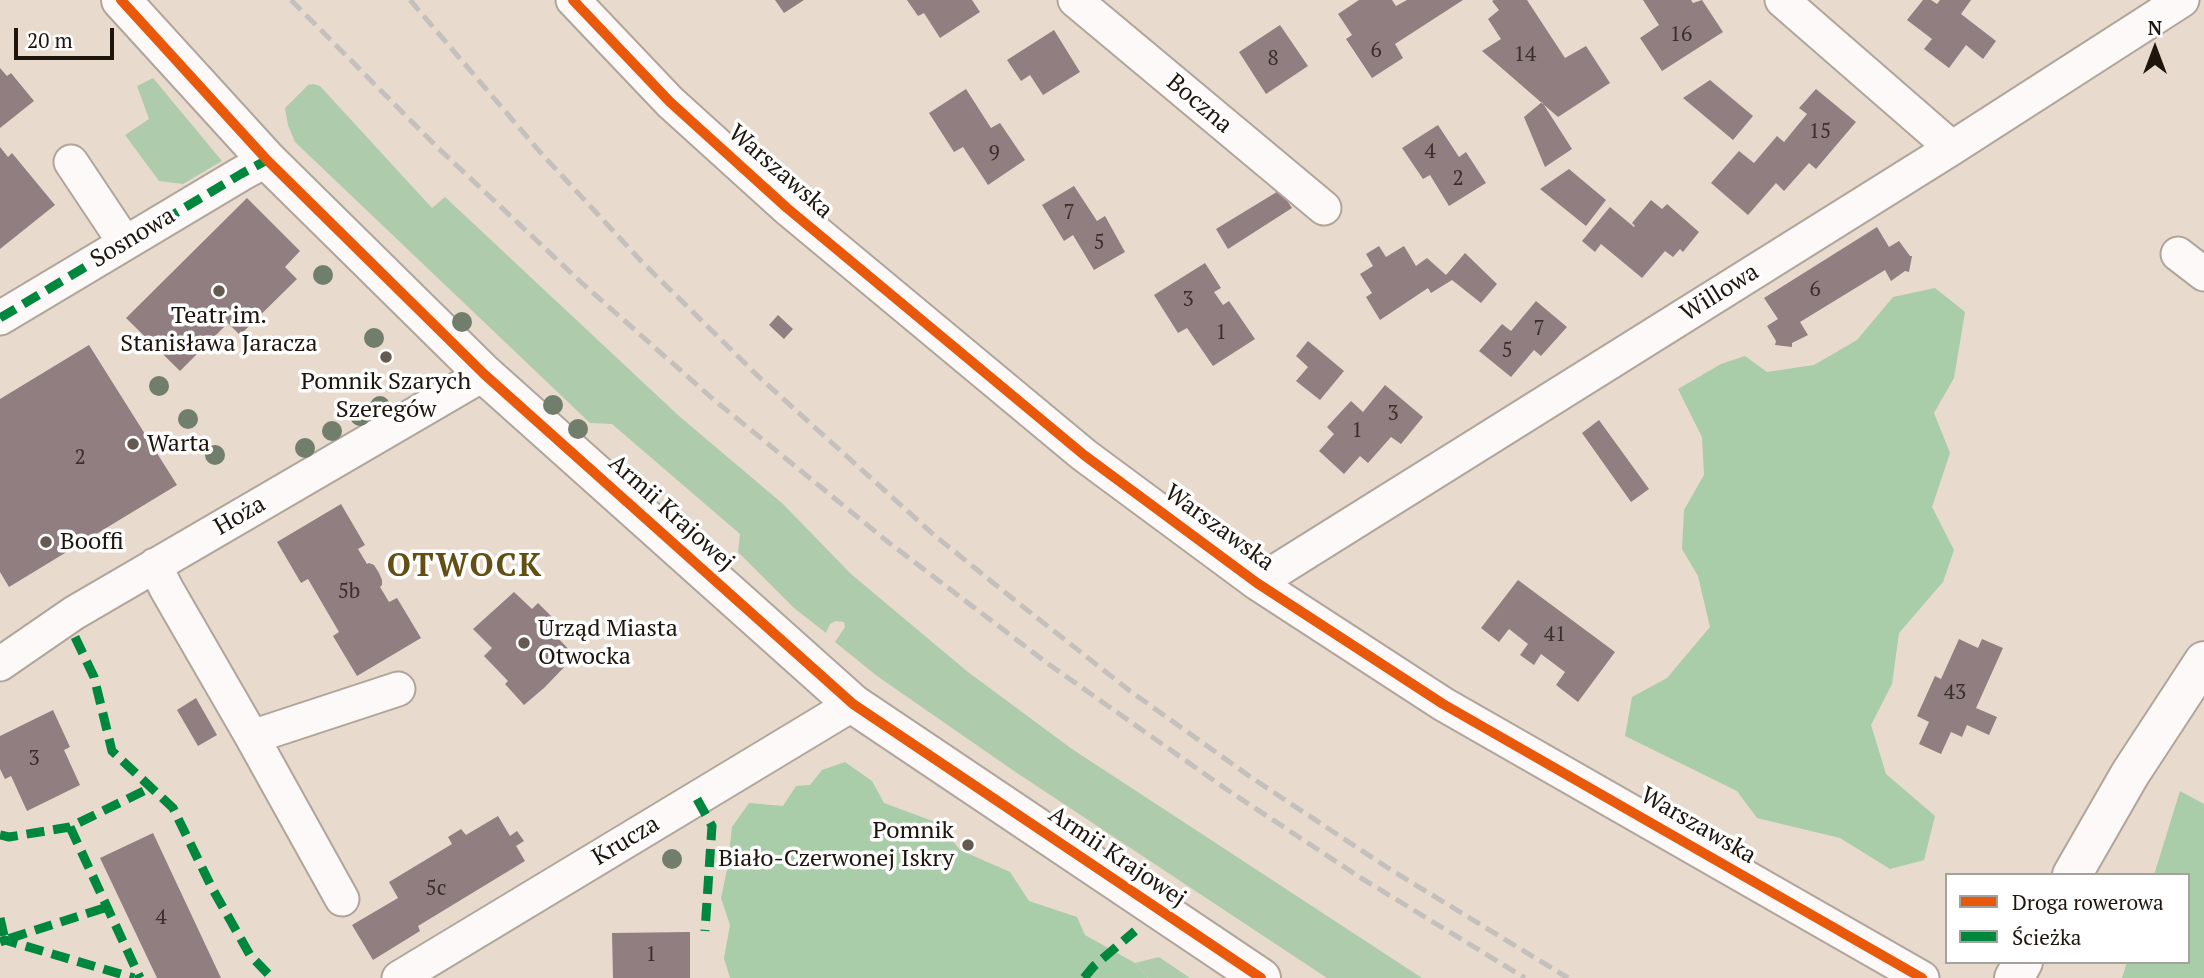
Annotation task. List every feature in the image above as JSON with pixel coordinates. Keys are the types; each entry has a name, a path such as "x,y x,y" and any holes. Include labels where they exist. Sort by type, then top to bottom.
{"main road":[{"name":"Armii Krajowej","path":"121,0 267,160 484,374 853,704 1261,978"},
{"path":"2074,873 2130,774 2204,661"}],"street":[{"name":"Warszawska","path":"573,0 670,102 787,208 1084,455 1257,583 1443,704 1922,978"},
{"name":"Boczna","path":"1075,0 1324,208"},
{"path":"1782,0 1952,148"},
{"name":"Willowa","path":"1257,583 1952,148 2182,0"},
{"name":"Sosnowa","path":"0,318 267,160"},
{"path":"71,162 125,243"},
{"path":"2178,254 2204,274"},
{"name":"Hoża","path":"0,664 74,613 484,374"},
{"path":"155,565 342,899"},
{"path":"253,737 398,689"},
{"name":"Krucza","path":"399,978 853,704"}],"green space":[{"path":"153,78 222,161 183,184 159,181 125,135 149,119 137,86"},
{"path":"308,85 320,86 432,208 445,197 679,416 783,504 851,574 968,672 1072,749 1422,978 1327,978 1014,771 877,676 835,642 845,627 844,622 836,621 830,624 826,633 794,608 738,552 740,534 612,424 590,423 295,142 285,108"},
{"path":"1935,288 1965,312 1954,378 1934,413 1950,453 1932,507 1954,550 1943,582 1899,633 1892,684 1871,725 1886,774 1935,816 1924,860 1890,869 1840,838 1757,818 1737,791 1625,736 1632,697 1667,678 1710,627 1698,576 1682,549 1684,510 1704,475 1702,437 1678,389 1721,364 1745,356 1767,372 1814,365 1857,340 1893,297"},
{"path":"845,762 872,781 884,803 938,823 960,850 1010,872 1029,901 1077,917 1085,935 1135,963 1148,978 730,978 724,958 730,925 721,898 732,827 749,803 783,806 796,786 810,785 822,770"},
{"path":"2180,791 2204,804 2204,978 2122,978 2126,964 2190,964 2190,873 2155,873"},
{"path":"1159,957 1190,978 1148,978 1135,963"}],"building":[{"path":"775,0 804,0 784,13"},
{"path":"907,0 972,0 980,12 940,38 924,13 918,16"},
{"path":"1359,0 1392,0 1396,6 1407,0 1463,0 1395,44 1403,58 1372,78 1346,39 1352,35 1338,14"},
{"path":"1527,0 1565,58 1586,46 1610,83 1558,117 1482,51 1501,39 1488,19 1499,10 1492,1"},
{"path":"1643,0 1691,0 1693,3 1702,0 1723,32 1662,71 1640,38 1659,25"},
{"path":"1923,0 1931,0 1937,4 1940,0 1971,0 1961,14 1996,41 1983,59 1966,45 1949,68 1924,49 1932,39 1907,20"},
{"path":"1280,25 1308,66 1266,94 1239,52"},
{"path":"1054,30 1080,72 1043,95 1030,75 1021,81 1007,60"},
{"path":"0,68 7,76 11,73 34,101 0,128"},
{"path":"1710,80 1753,116 1733,140 1683,98"},
{"path":"966,89 991,128 1000,123 1025,160 988,185 963,147 954,152 929,113"},
{"path":"1816,89 1856,122 1816,169 1809,163 1784,191 1776,183 1748,215 1711,183 1739,151 1754,163 1777,136 1784,142 1807,114 1799,108"},
{"path":"1542,102 1572,149 1545,167 1524,117"},
{"path":"1438,125 1459,157 1466,152 1486,183 1449,206 1430,175 1423,179 1402,148"},
{"path":"0,147 8,157 12,153 55,205 0,249"},
{"path":"1569,169 1606,200 1586,226 1540,189"},
{"path":"1074,186 1097,221 1105,216 1125,252 1094,270 1073,235 1064,241 1042,205"},
{"path":"1280,190 1292,208 1228,249 1216,229"},
{"name":"Teatr im. Stanisława Jaracza","path":"247,198 300,251 285,267 297,279 240,335 228,323 180,371 126,318"},
{"path":"1651,200 1662,209 1667,204 1699,232 1683,252 1680,249 1673,257 1665,251 1642,278 1601,244 1595,252 1582,241 1610,207 1634,227 1632,223"},
{"path":"1877,227 1889,247 1899,241 1912,256 1909,272 1905,271 1891,281 1885,270 1800,322 1808,335 1792,343 1792,347 1775,345 1776,341 1767,326 1778,319 1764,298"},
{"path":"1379,246 1386,257 1404,246 1416,266 1427,258 1446,275 1465,253 1497,284 1481,303 1452,280 1431,293 1428,288 1380,320 1366,297 1372,293 1360,274 1373,266 1366,254"},
{"path":"1205,263 1221,288 1214,292 1223,305 1229,301 1255,339 1213,366 1187,328 1178,333 1154,295"},
{"path":"1536,301 1567,327 1541,356 1534,350 1511,377 1479,351 1502,324 1511,331"},
{"path":"778,315 793,329 784,339 769,325"},
{"path":"1308,341 1344,371 1320,400 1296,381 1308,367 1296,356"},
{"path":"89,345 177,485 9,587 0,572 0,399"},
{"path":"1385,385 1423,417 1401,444 1391,437 1368,463 1360,456 1344,474 1319,451 1334,434 1327,427 1351,401 1363,412"},
{"path":"1599,420 1649,489 1631,502 1582,433"},
{"path":"341,504 365,545 358,549 367,564 374,565 379,573 382,580 380,587 389,602 397,598 421,638 357,676 333,636 339,632 308,579 301,583 277,542"},
{"path":"1518,580 1615,652 1578,702 1556,685 1565,672 1541,654 1534,665 1520,655 1528,644 1509,629 1499,642 1481,628"},
{"name":"Urząd Miasta Otwocka","path":"514,592 532,609 538,603 564,629 557,637 575,656 524,705 505,684 508,681 484,656 492,648 473,629"},
{"path":"1959,639 1978,648 1982,639 2003,648 1976,708 1997,717 1989,735 1967,725 1962,737 1951,732 1941,754 1919,744 1929,722 1917,716 1935,676 1941,679"},
{"path":"196,698 217,735 198,746 177,710"},
{"path":"53,710 70,747 64,750 80,785 27,811 11,776 5,779 0,769 0,736"},
{"path":"498,816 510,836 517,831 524,841 516,846 525,861 418,926 420,931 373,960 352,925 398,898 389,882 452,844 448,837 461,829 466,835"},
{"path":"153,833 221,978 157,978 100,858"},
{"path":"690,932 690,978 613,978 612,933"}],"railway":[{"path":"291,0 437,147 583,284 713,399 888,542 1047,663 1226,789 1361,878 1525,978"},
{"path":"410,0 540,152 642,262 759,377 934,535 1130,691 1252,778 1388,868 1568,978"}],"marked path":[{"path":"0,318 267,160"},
{"path":"75,637 94,677 112,751 173,808 212,888 250,955 272,978"},
{"path":"0,835 9,837 70,827 152,787"},
{"path":"697,799 712,826 705,931"},
{"path":"70,827 140,978"},
{"path":"0,918 5,940 107,907"},
{"path":"1084,978 1135,931"},
{"path":"0,942 5,940 134,978"}],"cycle path":[{"path":"121,0 267,160 484,374 853,704 1261,978"},
{"path":"573,0 670,102 787,208 1084,455 1257,583 1443,704 1922,978"}],"place":[{"name":"Teatr im. Stanisława Jaracza","path":"219,291"},
{"name":"Pomnik Szarych Szeregów","path":"386,357"},
{"name":"Warta","path":"133,444"},
{"name":"Booffi","path":"46,542"},
{"name":"Urząd Miasta Otwocka","path":"524,643"},
{"name":"Pomnik Biało-Czerwonej Iskry","path":"968,845"}],"district":[{"name":"OTWOCK","path":"465,567"}]}
